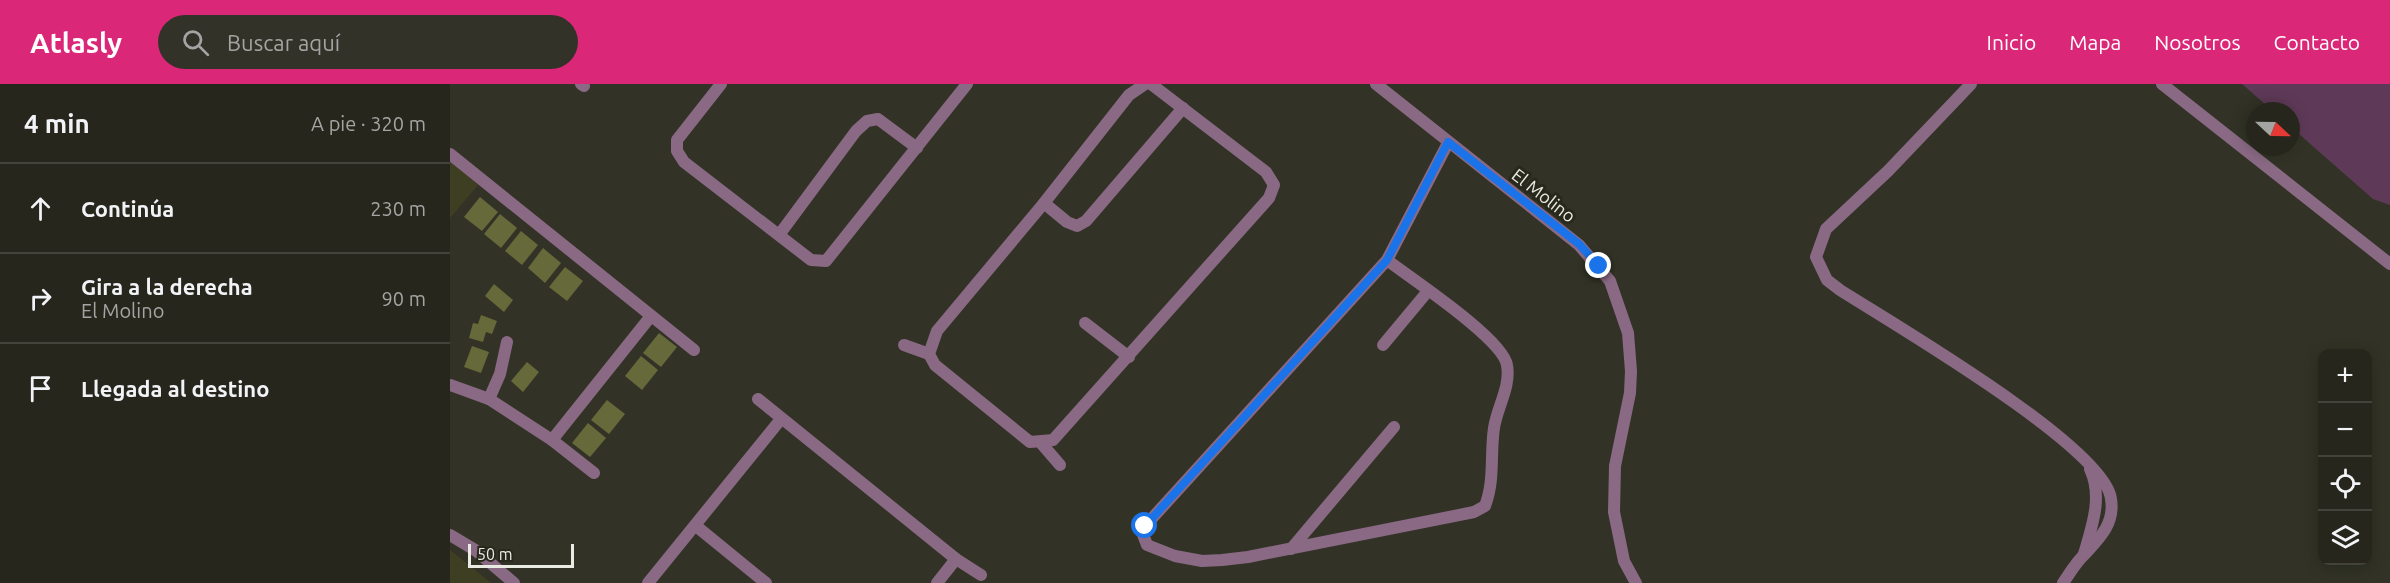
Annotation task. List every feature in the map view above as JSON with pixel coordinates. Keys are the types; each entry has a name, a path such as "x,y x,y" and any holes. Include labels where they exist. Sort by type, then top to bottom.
{"street":[{"path":"721,84 677,140 677,151 684,162 810,260 826,261 967,84"},
{"path":"929,354 937,332 1044,203 1129,95 1145,84"},
{"path":"904,345 929,354 935,365 1030,442 1041,443 1053,440 1269,198 1274,185 1266,172 1151,84"},
{"name":"El Molino","path":"1376,84 1579,244 1599,266 1615,291 1628,333 1631,371 1630,393 1615,466 1614,512 1624,561 1636,583"},
{"path":"1971,84 1888,171 1826,229 1816,257 1827,280 1840,290 1995,391 2051,430 2088,462 2096,488 2096,504 2084,555 2063,583"},
{"path":"2162,84 2390,264"},
{"path":"1044,203 1067,222 1077,226 1086,221 1183,108"},
{"path":"779,235 856,131 867,121 878,119 917,148"},
{"path":"1387,260 1490,338 1506,357 1508,381 1494,429 1490,494 1485,506 1474,512 1248,557 1202,561 1155,550 1143,539 1142,532 1387,260 1448,142"},
{"path":"450,154 694,350"},
{"path":"1383,345 1428,291"},
{"path":"552,441 651,316"},
{"path":"1085,323 1129,357"},
{"path":"489,399 500,374 507,342"},
{"path":"450,385 489,399 552,441 594,473"},
{"path":"758,399 957,559 981,575"},
{"path":"648,583 781,419"},
{"path":"1291,549 1394,427"},
{"path":"1041,443 1060,465"},
{"path":"696,526 766,583"},
{"path":"450,535 475,550 514,583"},
{"path":"937,583 957,559"}],"green space":[{"path":"450,161 478,185 450,218"},
{"path":"450,550 491,583 450,583"}],"shaded area":[{"path":"2242,84 2390,84 2390,205 2373,199 2300,135 2300,102 2263,102"}],"building":[{"path":"480,197 498,212 482,231 464,217"},
{"path":"500,214 517,228 501,248 484,234"},
{"path":"521,231 538,245 522,265 505,251"},
{"path":"543,248 561,263 545,283 528,268"},
{"path":"565,267 583,281 567,301 549,287"},
{"path":"494,284 513,300 504,312 485,296"},
{"path":"481,315 497,321 492,334 486,332 483,342 469,338 473,323 478,324"},
{"path":"659,333 677,347 661,367 643,353"},
{"path":"472,346 489,352 481,373 464,367"},
{"path":"641,356 658,370 642,390 625,376"},
{"path":"527,362 539,372 523,392 511,381"},
{"path":"607,400 625,414 609,434 591,420"},
{"path":"588,423 606,438 590,457 572,443"}],"route":[{"path":"1145,526 1387,260 1448,142 1579,244 1599,266"}]}
